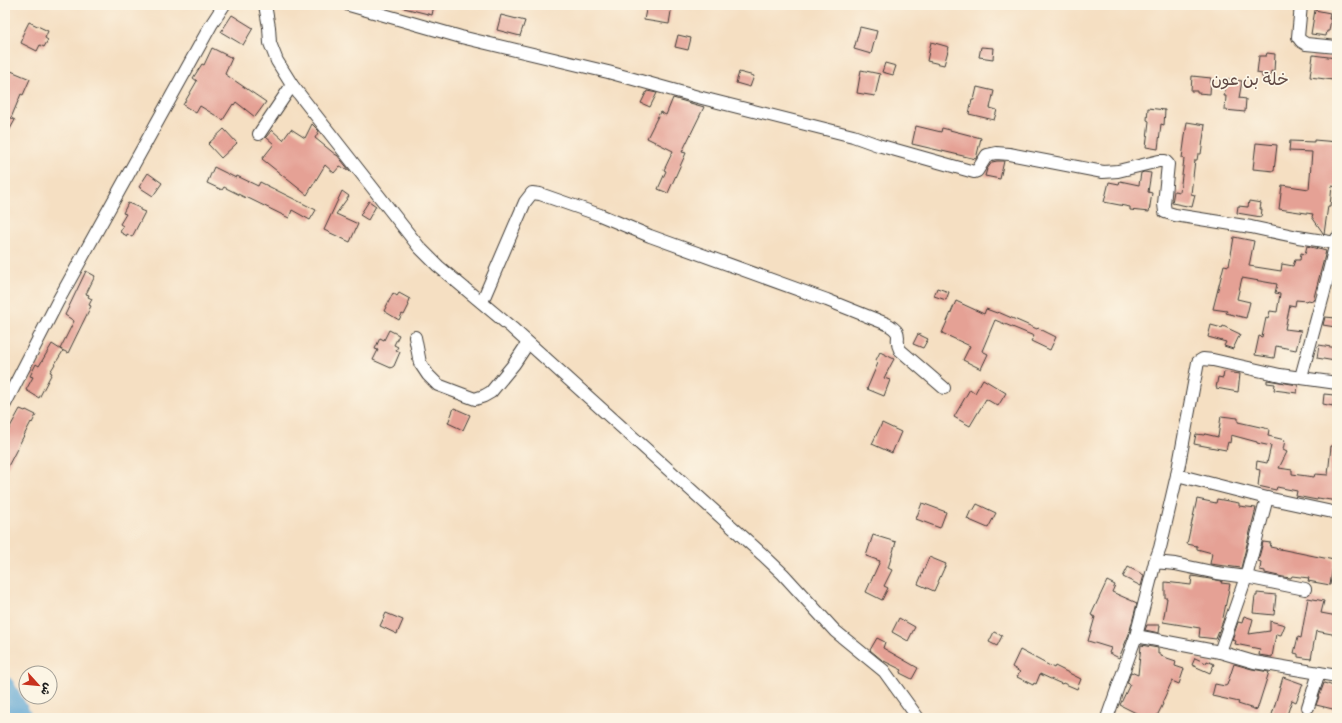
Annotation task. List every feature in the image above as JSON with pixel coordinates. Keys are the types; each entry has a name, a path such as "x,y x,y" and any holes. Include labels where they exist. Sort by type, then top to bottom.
{"street":[{"path":"5,404 58,301 211,25 224,5"},
{"path":"265,5 270,43 277,60 292,85 419,247 438,266 482,302 763,555 835,631 884,671 918,718"},
{"path":"350,5 461,37 601,71 853,136 885,147 974,172 977,171 987,155 996,153 1009,154 1104,172 1118,171 1159,161 1165,161 1168,164 1164,204 1165,212 1251,227 1291,236 1336,240 1323,296 1301,377"},
{"path":"1301,5 1298,36 1301,41 1306,44 1337,47"},
{"path":"259,134 292,85"},
{"path":"482,302 525,202 532,193 540,194 600,215 650,236 827,300 887,324 895,328 898,332 898,347 900,350 944,388"},
{"path":"415,337 420,363 438,386 475,399 491,392 514,364 528,343"},
{"path":"1107,718 1136,636 1160,548 1177,475 1198,362 1203,359 1218,360 1280,375 1337,383"},
{"path":"1177,475 1267,498 1337,513"},
{"path":"1220,652 1246,577 1267,498"},
{"path":"1155,562 1175,564 1304,589"},
{"path":"1136,636 1220,652 1254,662 1337,676"},
{"path":"1308,707 1319,673"}],"building":[{"path":"405,5 434,5 432,15 404,8"},
{"path":"647,5 672,5 669,24 644,20"},
{"path":"1315,10 1330,13 1329,19 1331,19 1329,31 1327,31 1326,36 1311,34"},
{"path":"232,15 253,28 243,45 221,32"},
{"path":"501,15 525,21 520,36 497,30"},
{"path":"29,22 48,31 45,38 48,40 44,47 40,45 37,51 21,43 24,36 22,36"},
{"path":"860,27 877,31 871,54 854,49"},
{"path":"678,35 691,38 688,50 675,47"},
{"path":"931,42 949,47 944,65 927,61"},
{"path":"981,47 994,48 993,59 979,57"},
{"path":"212,48 232,58 225,74 266,102 255,117 236,102 234,105 233,104 223,120 200,106 196,113 183,105 197,81 193,78 202,64 204,65"},
{"path":"1267,53 1275,54 1274,72 1271,71 1270,77 1262,77 1262,74 1257,73 1259,56 1266,56"},
{"path":"1313,55 1336,58 1333,80 1310,77"},
{"path":"885,63 896,66 893,75 882,72"},
{"path":"861,70 880,74 875,96 857,93"},
{"path":"11,71 30,79 23,95 21,94 11,118 15,120 5,138 5,75 8,77"},
{"path":"739,72 754,76 750,87 736,83"},
{"path":"1192,76 1211,78 1210,94 1191,91"},
{"path":"1227,79 1242,81 1239,98 1246,99 1245,112 1225,110 1226,96 1224,96"},
{"path":"977,87 994,91 990,108 997,110 994,120 969,114"},
{"path":"647,91 657,93 650,107 641,103"},
{"path":"673,98 704,107 682,152 686,153 668,193 658,189 666,171 664,170 673,151 647,138 660,112 666,115"},
{"path":"1148,108 1165,110 1164,125 1161,124 1158,149 1146,147 1149,121 1147,120"},
{"path":"1187,122 1205,125 1201,154 1198,154 1197,160 1195,160 1191,194 1195,195 1192,207 1172,203 1174,191 1180,192 1184,159 1182,158"},
{"path":"312,124 319,131 315,138 337,155 350,171 340,166 334,173 325,165 307,195 262,159 274,144 266,137 272,130 283,140 291,129 305,138"},
{"path":"916,126 941,132 942,128 981,138 976,159 912,144"},
{"path":"224,129 237,143 221,158 208,144"},
{"path":"1314,140 1337,142 1337,187 1332,186 1330,206 1328,206 1324,234 1312,217 1313,214 1279,209 1282,185 1309,189 1312,152 1289,151 1290,141 1314,142"},
{"path":"1256,143 1277,145 1274,171 1253,169"},
{"path":"1004,161 1000,179 985,176 987,169 992,162"},
{"path":"214,167 236,178 237,176 258,186 260,182 316,210 310,220 292,210 289,218 224,187 222,190 207,183"},
{"path":"148,173 162,183 153,196 139,187"},
{"path":"1141,173 1151,173 1148,192 1152,193 1149,212 1130,210 1130,207 1104,202 1109,182 1119,184 1120,181 1139,185"},
{"path":"342,191 349,196 336,214 358,224 350,242 324,230"},
{"path":"369,201 376,206 368,220 360,215"},
{"path":"1249,201 1261,203 1261,217 1237,213 1238,206 1248,207"},
{"path":"128,203 145,212 132,237 120,232 123,226 120,224 126,214 123,213"},
{"path":"1234,237 1254,241 1249,266 1281,271 1282,264 1293,266 1295,260 1300,260 1301,253 1305,254 1307,246 1326,251 1313,301 1296,300 1295,306 1290,305 1285,329 1301,331 1296,350 1276,346 1274,358 1255,355 1259,336 1262,337 1266,318 1268,319 1270,311 1277,312 1280,294 1275,293 1277,284 1242,278 1237,299 1250,302 1246,318 1226,313 1227,311 1213,309 1224,265 1229,266"},
{"path":"86,271 95,276 86,294 92,299 89,305 91,306 68,353 60,349 74,321 65,315"},
{"path":"937,288 949,292 946,300 934,296"},
{"path":"393,293 397,296 399,293 410,299 404,315 402,314 399,320 384,311"},
{"path":"956,301 984,314 986,309 997,313 998,312 1056,337 1050,350 1031,341 1034,336 995,320 982,351 988,354 981,369 963,360 970,346 942,333"},
{"path":"1325,317 1336,318 1335,327 1323,325"},
{"path":"1211,325 1222,328 1223,326 1240,334 1233,349 1224,346 1226,342 1208,337"},
{"path":"389,330 399,335 394,345 398,347 396,350 400,352 394,366 391,368 373,360 378,350 375,349 380,338 384,340"},
{"path":"918,334 928,339 923,348 913,344"},
{"path":"52,344 63,351 50,372 52,373 39,398 26,390 33,377 30,376 36,364 39,366"},
{"path":"1319,345 1337,348 1335,361 1317,358"},
{"path":"880,352 894,359 884,378 890,380 884,396 867,389 878,363 875,362"},
{"path":"1224,372 1240,374 1238,392 1216,388 1218,377 1223,378"},
{"path":"983,379 1006,393 998,406 986,399 970,426 954,417 970,389 975,393"},
{"path":"1267,380 1298,385 1297,393 1274,390 1275,384 1267,383"},
{"path":"1324,394 1334,395 1333,406 1323,404"},
{"path":"454,408 470,415 463,430 448,423"},
{"path":"20,409 36,415 5,472 5,436"},
{"path":"1221,416 1238,418 1238,422 1269,429 1268,436 1285,440 1283,450 1287,452 1279,468 1292,470 1292,474 1314,477 1315,474 1328,475 1331,446 1337,446 1337,501 1318,498 1317,500 1296,496 1297,491 1277,487 1276,490 1258,486 1260,470 1256,469 1257,461 1267,463 1271,446 1231,435 1230,443 1228,442 1226,450 1194,444 1196,434 1205,434 1218,437"},
{"path":"882,423 901,432 892,453 872,444"},
{"path":"1197,499 1216,503 1217,499 1239,503 1239,506 1256,508 1241,568 1210,564 1212,553 1197,549 1197,546 1187,544"},
{"path":"922,503 946,512 940,528 916,519"},
{"path":"977,504 996,513 988,528 967,519 971,510 973,511"},
{"path":"873,535 896,542 888,568 892,570 884,586 888,588 882,600 866,592 880,561 866,556"},
{"path":"1263,542 1271,543 1270,547 1334,560 1330,585 1308,581 1309,578 1292,576 1291,578 1283,577 1265,573 1265,571 1260,570 1261,562 1258,561"},
{"path":"929,557 946,564 934,591 918,584"},
{"path":"1128,567 1144,575 1141,586 1123,577"},
{"path":"1192,576 1222,581 1221,583 1230,584 1224,618 1216,639 1199,637 1200,628 1163,622 1167,598 1165,598 1165,582 1191,585"},
{"path":"1107,581 1115,585 1112,592 1137,603 1129,634 1119,658 1109,653 1111,648 1088,641 1095,617 1091,615"},
{"path":"1257,593 1276,595 1274,615 1253,613 1255,596 1257,596"},
{"path":"1308,598 1324,601 1321,613 1337,616 1337,635 1316,631 1311,659 1298,657 1298,654 1294,653 1298,637 1301,638"},
{"path":"386,613 403,620 397,634 380,626"},
{"path":"1244,616 1253,619 1249,634 1270,631 1270,621 1285,625 1281,635 1276,634 1272,657 1259,655 1260,649 1235,644 1236,641 1232,640 1238,622 1242,623"},
{"path":"899,618 915,627 908,641 892,632"},
{"path":"1147,625 1160,625 1159,633 1145,630"},
{"path":"994,632 1002,636 997,646 989,642"},
{"path":"877,638 885,642 883,648 918,668 912,679 900,673 902,670 882,660 870,650"},
{"path":"1141,645 1158,648 1158,654 1176,661 1175,666 1184,669 1179,684 1172,681 1156,718 1136,718 1138,714 1120,705 1130,684 1127,683 1131,672 1138,675"},
{"path":"1020,650 1054,668 1055,666 1081,679 1077,689 1040,674 1036,684 1034,683 1033,685 1017,677 1020,672 1012,667"},
{"path":"1195,658 1206,663 1207,661 1214,664 1210,673 1192,665"},
{"path":"1234,664 1269,672 1257,710 1238,704 1239,702 1212,696 1215,684 1227,685"},
{"path":"1283,677 1303,684 1296,702 1292,700 1286,718 1271,718"},
{"path":"1324,683 1337,687 1337,710 1316,705"}],"waterway":[{"path":"5,686 23,718"}],"district":[{"name":"خلة بن عون","path":"1250,79"}]}
